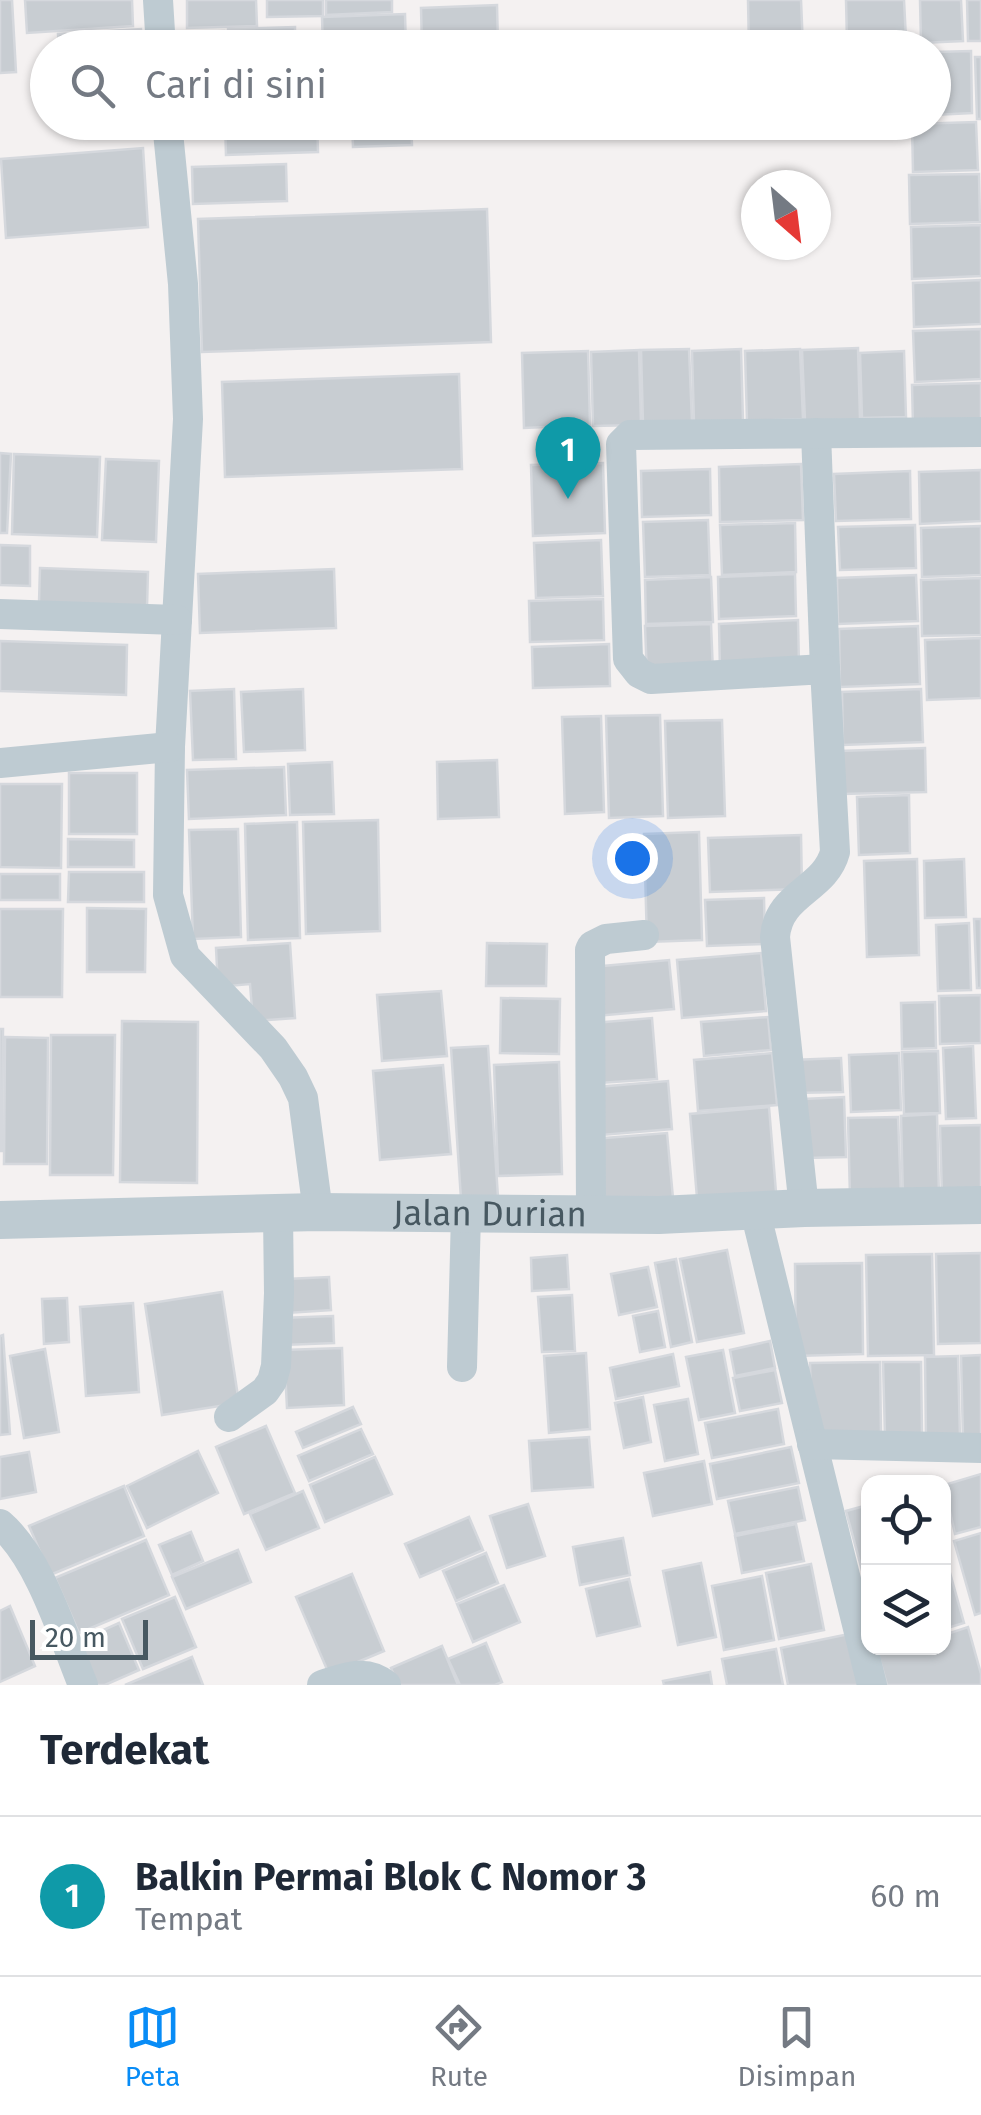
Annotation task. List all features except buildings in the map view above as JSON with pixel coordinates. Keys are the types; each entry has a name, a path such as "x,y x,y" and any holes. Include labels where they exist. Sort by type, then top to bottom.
{"street":[{"path":"158,0 160,30"},
{"path":"169,140 182,284 188,419 170,747 168,894 186,956 256,1027 304,1098 318,1212"},
{"path":"825,670 651,678 639,673 628,659 622,444 625,438 630,434 981,432"},
{"path":"804,1208 774,936 786,905 820,878 836,852 816,433"},
{"path":"0,614 177,620"},
{"path":"0,763 170,747"},
{"path":"592,1215 590,950 606,939 644,935"},
{"name":"Jalan Durian","path":"0,1220 318,1212 592,1215 981,1205"},
{"path":"755,1211 872,1685"},
{"path":"229,1417 264,1391 276,1366 278,1214"},
{"path":"462,1367 466,1214"},
{"path":"812,1444 981,1448"},
{"path":"0,1524 30,1558 84,1685"},
{"path":"322,1685 350,1675 368,1676 386,1685"}],"place":[{"name":"Balkin Permai Blok C Nomor 3","path":"568,499"}]}
